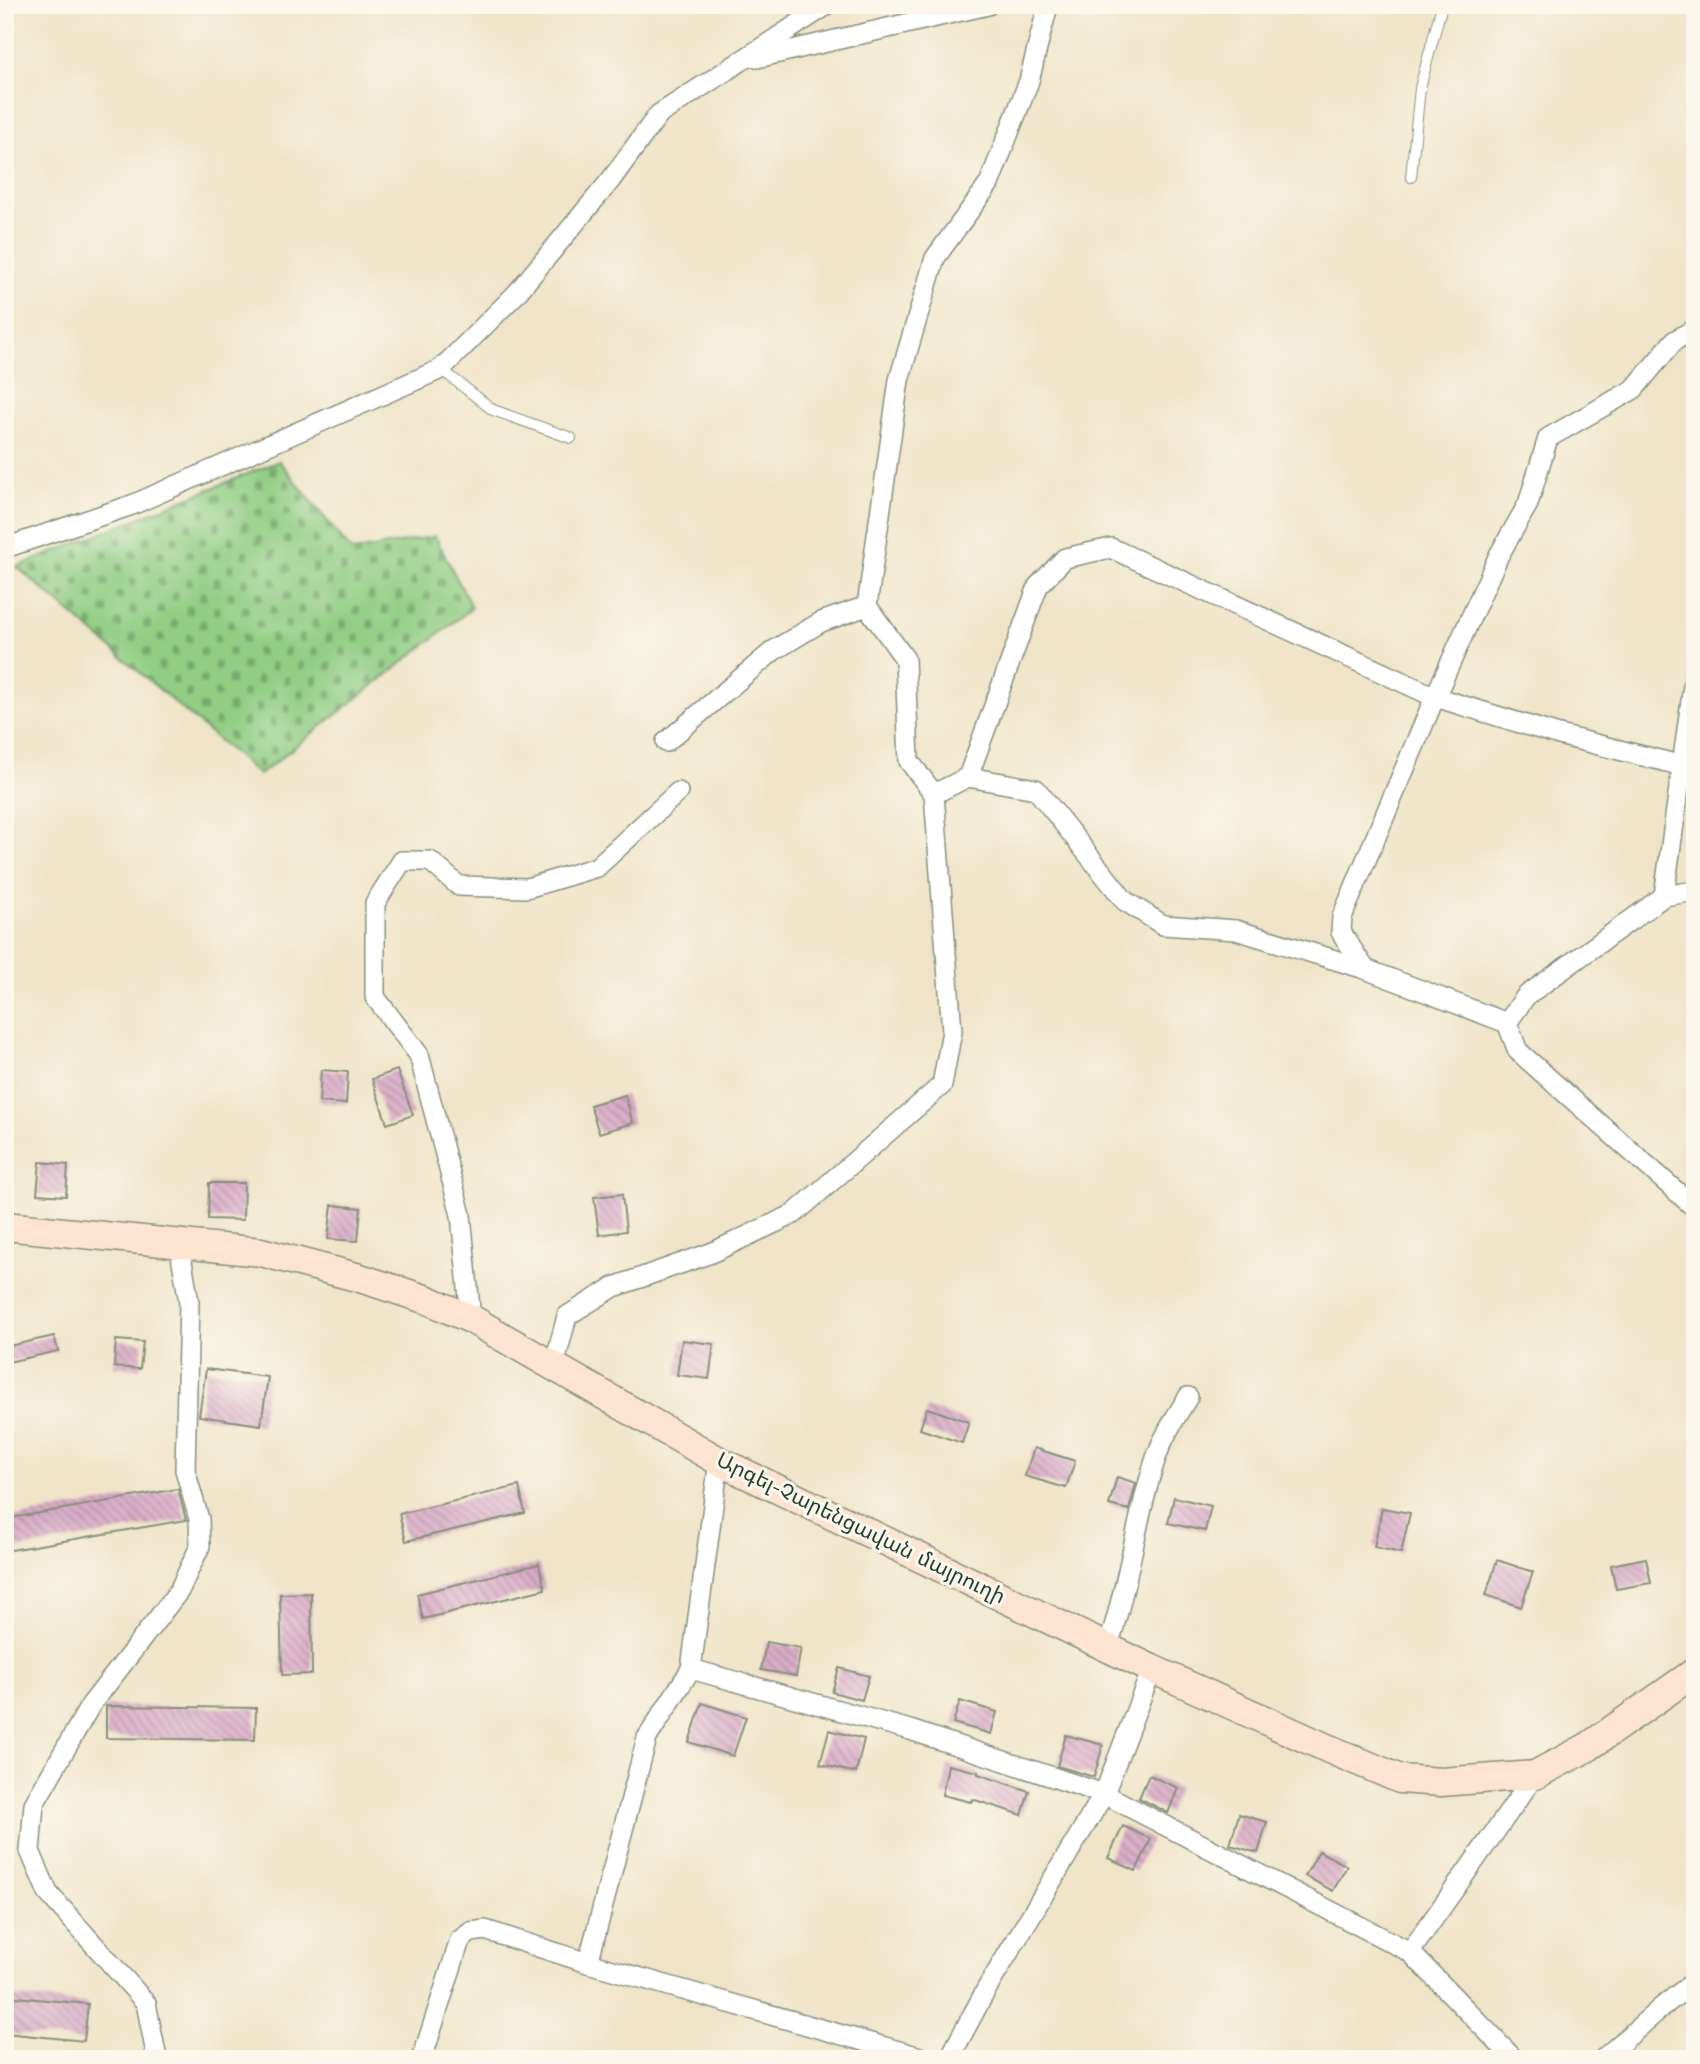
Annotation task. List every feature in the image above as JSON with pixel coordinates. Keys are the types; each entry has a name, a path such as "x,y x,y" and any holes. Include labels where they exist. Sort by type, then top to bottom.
{"main road":[{"name":"Արգել-Չարենցավան մայրուղի","path":"5,1226 261,1252 360,1278 428,1300 471,1319 719,1461 1152,1669 1400,1779 1441,1782 1535,1775 1588,1747 1695,1672"}],"street":[{"path":"5,548 132,505 441,369 516,294 610,181 658,115 827,5"},
{"path":"744,61 988,5"},
{"path":"554,1366 567,1317 614,1286 711,1254 794,1214 942,1085 952,1031 934,794 909,761 905,659 867,606 899,380 935,258 989,184 1029,81 1048,5"},
{"path":"1365,969 1341,932 1342,917 1435,697 1499,555 1528,504 1548,438 1634,389 1674,341 1695,329"},
{"path":"968,778 1038,586 1065,558 1111,548 1435,697 1559,735 1684,766"},
{"path":"666,742 774,651 821,622 867,606"},
{"path":"1664,896 1695,672"},
{"path":"934,794 968,778 1036,789 1125,901 1163,925 1236,930 1365,969 1507,1023 1518,1051 1695,1208"},
{"path":"471,1319 461,1215 419,1055 374,997 375,903 402,861 430,861 459,886 513,888 527,888 597,867 678,792"},
{"path":"1507,1023 1526,996 1664,896 1695,891"},
{"path":"157,2059 146,2003 48,1893 30,1851 34,1804 90,1706 179,1591 200,1546 199,1520 185,1470 188,1302 180,1244"},
{"path":"1108,1646 1118,1615 1154,1462 1164,1438 1188,1397"},
{"path":"588,1963 647,1738 691,1669 719,1461"},
{"path":"691,1669 910,1730 1104,1794 1410,1952 1514,2059"},
{"path":"949,2059 986,1990 1104,1794 1152,1669"},
{"path":"1410,1952 1535,1775"},
{"path":"422,2059 460,1940 471,1932 485,1930 588,1963 927,2059"},
{"path":"1603,2059 1695,1982"}],"lane":[{"path":"1411,177 1420,88 1443,5"},
{"path":"441,369 493,410 571,438"}],"green space":[{"path":"279,461 352,552 435,536 472,608 259,775 17,567"}],"building":[{"path":"321,1070 348,1072 346,1104 319,1102"},
{"path":"397,1070 413,1115 387,1124 372,1079"},
{"path":"625,1095 633,1123 599,1133 590,1105"},
{"path":"40,1162 68,1165 66,1196 37,1194"},
{"path":"209,1183 244,1183 243,1220 208,1219"},
{"path":"622,1194 626,1231 599,1235 594,1197"},
{"path":"332,1205 361,1208 358,1241 328,1239"},
{"path":"54,1336 58,1351 8,1362 5,1347"},
{"path":"116,1340 143,1342 140,1369 114,1367"},
{"path":"682,1340 714,1344 709,1379 677,1375"},
{"path":"206,1369 268,1377 261,1425 199,1416"},
{"path":"927,1408 969,1422 962,1443 920,1429"},
{"path":"1034,1448 1075,1461 1066,1488 1025,1476"},
{"path":"1117,1477 1136,1483 1129,1510 1109,1505"},
{"path":"519,1486 525,1513 406,1541 399,1514"},
{"path":"178,1489 186,1520 5,1551 5,1519"},
{"path":"1174,1497 1211,1506 1205,1531 1168,1523"},
{"path":"1382,1508 1410,1513 1401,1553 1374,1547"},
{"path":"1646,1558 1651,1583 1616,1589 1611,1565"},
{"path":"1497,1560 1533,1572 1521,1607 1486,1595"},
{"path":"539,1564 545,1589 423,1619 417,1594"},
{"path":"311,1593 312,1674 282,1675 280,1594"},
{"path":"766,1642 801,1648 796,1676 761,1670"},
{"path":"839,1668 869,1676 862,1700 832,1692"},
{"path":"960,1701 997,1712 991,1734 953,1723"},
{"path":"702,1703 746,1717 733,1756 689,1742"},
{"path":"106,1706 256,1708 255,1740 106,1738"},
{"path":"829,1730 864,1739 856,1773 820,1764"},
{"path":"1066,1735 1103,1745 1094,1777 1057,1766"},
{"path":"948,1765 978,1772 1029,1791 1022,1815 972,1799 971,1802 942,1795"},
{"path":"1149,1775 1178,1788 1168,1813 1139,1798"},
{"path":"1239,1814 1267,1822 1258,1853 1230,1845"},
{"path":"1123,1826 1151,1839 1136,1871 1108,1858"},
{"path":"1319,1851 1347,1866 1333,1891 1305,1876"},
{"path":"5,1996 88,2004 84,2041 5,2033"}]}
